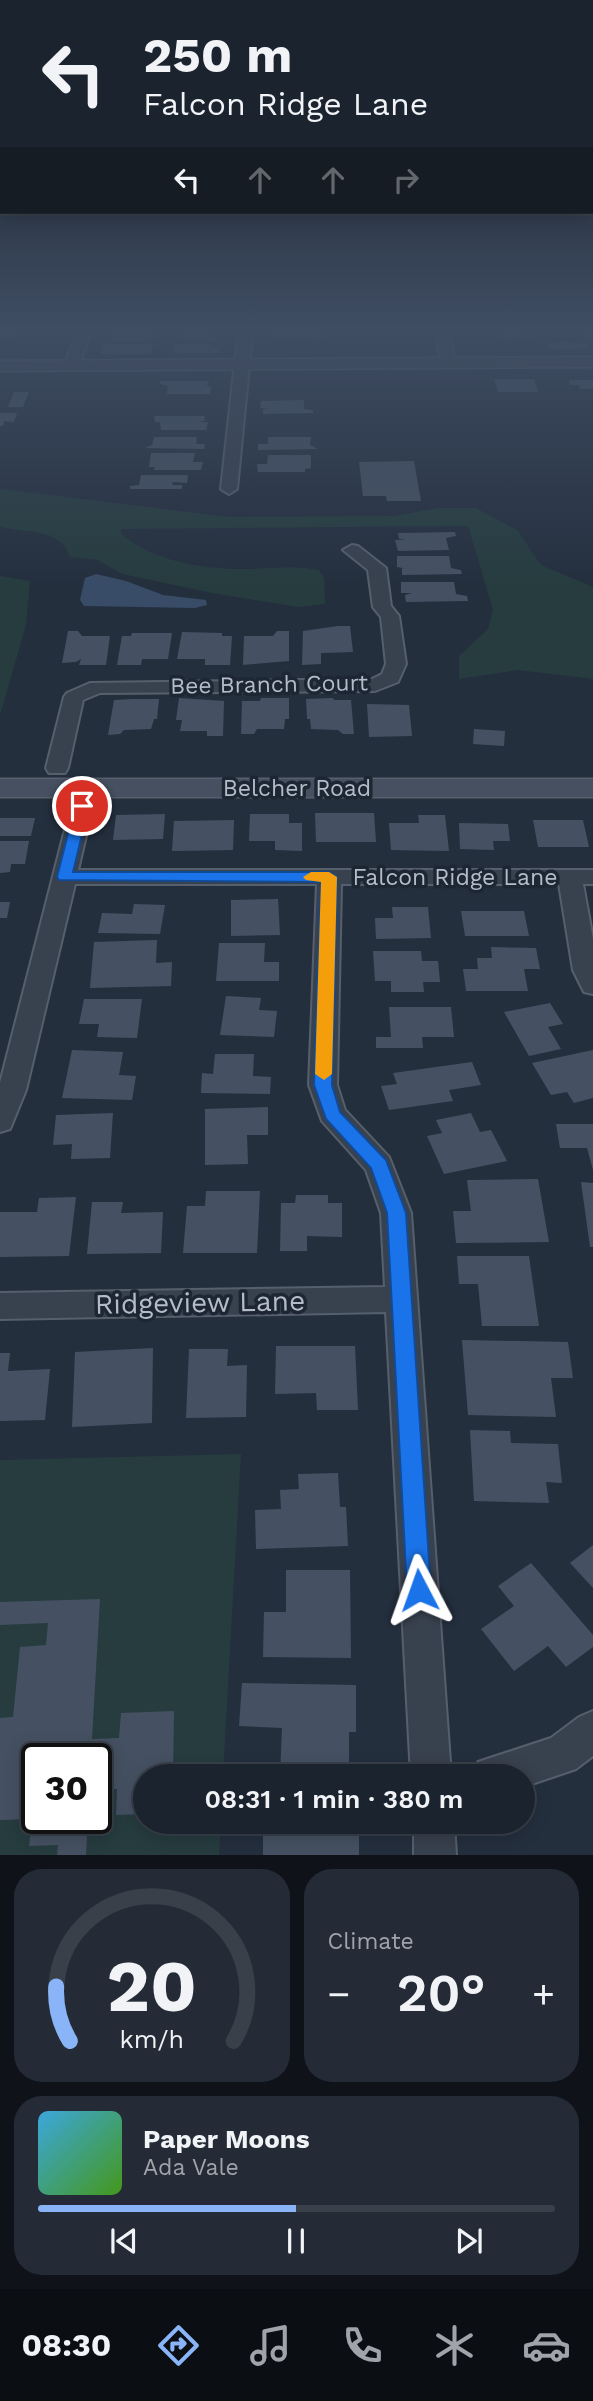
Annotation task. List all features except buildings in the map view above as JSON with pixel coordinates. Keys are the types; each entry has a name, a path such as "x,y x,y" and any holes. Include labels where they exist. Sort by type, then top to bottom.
{"main road":[{"name":"Belcher Road","path":"0,767 593,768"},
{"name":"Belcher Road","path":"0,788 593,788"}],"street":[{"path":"229,489 236,413"},
{"name":"Bee Branch Court","path":"57,768 74,697 97,687 375,685 391,678 396,664 390,616 382,607 377,568 352,550"},
{"path":"0,1122 12,1090 82,806"},
{"name":"Falcon Ridge Lane","path":"64,877 582,877"},
{"path":"329,877 323,1085 332,1114 379,1165 396,1213 430,1764"},
{"path":"582,877 586,970 593,986"},
{"name":"Ridgeview Lane","path":"0,1306 400,1298"},
{"path":"532,1764 562,1755 593,1731"},
{"path":"434,1834 435,1855"}],"green space":[{"path":"0,489 230,517 394,516 438,508 476,508 517,530 541,565 593,587 593,679 518,670 459,679 459,656 488,629 493,610 468,526 121,529 121,534 134,544 165,558 199,566 233,569 293,567 319,570 324,578 325,604 298,607 122,574 98,560 70,557 59,541 51,536 0,527"},
{"path":"0,576 30,581 26,625 0,715"},
{"path":"241,1454 224,1764 133,1764 133,1834 220,1834 219,1855 0,1855 0,1460"}],"water":[{"path":"96,574 126,581 163,595 206,600 207,605 195,608 84,606 80,600 85,578"}],"slow traffic":[{"path":"311,877 329,877 324,1074"}],"route":[{"path":"82,806 64,877 329,877 323,1085 332,1114 379,1165 396,1213 419,1590"}]}
